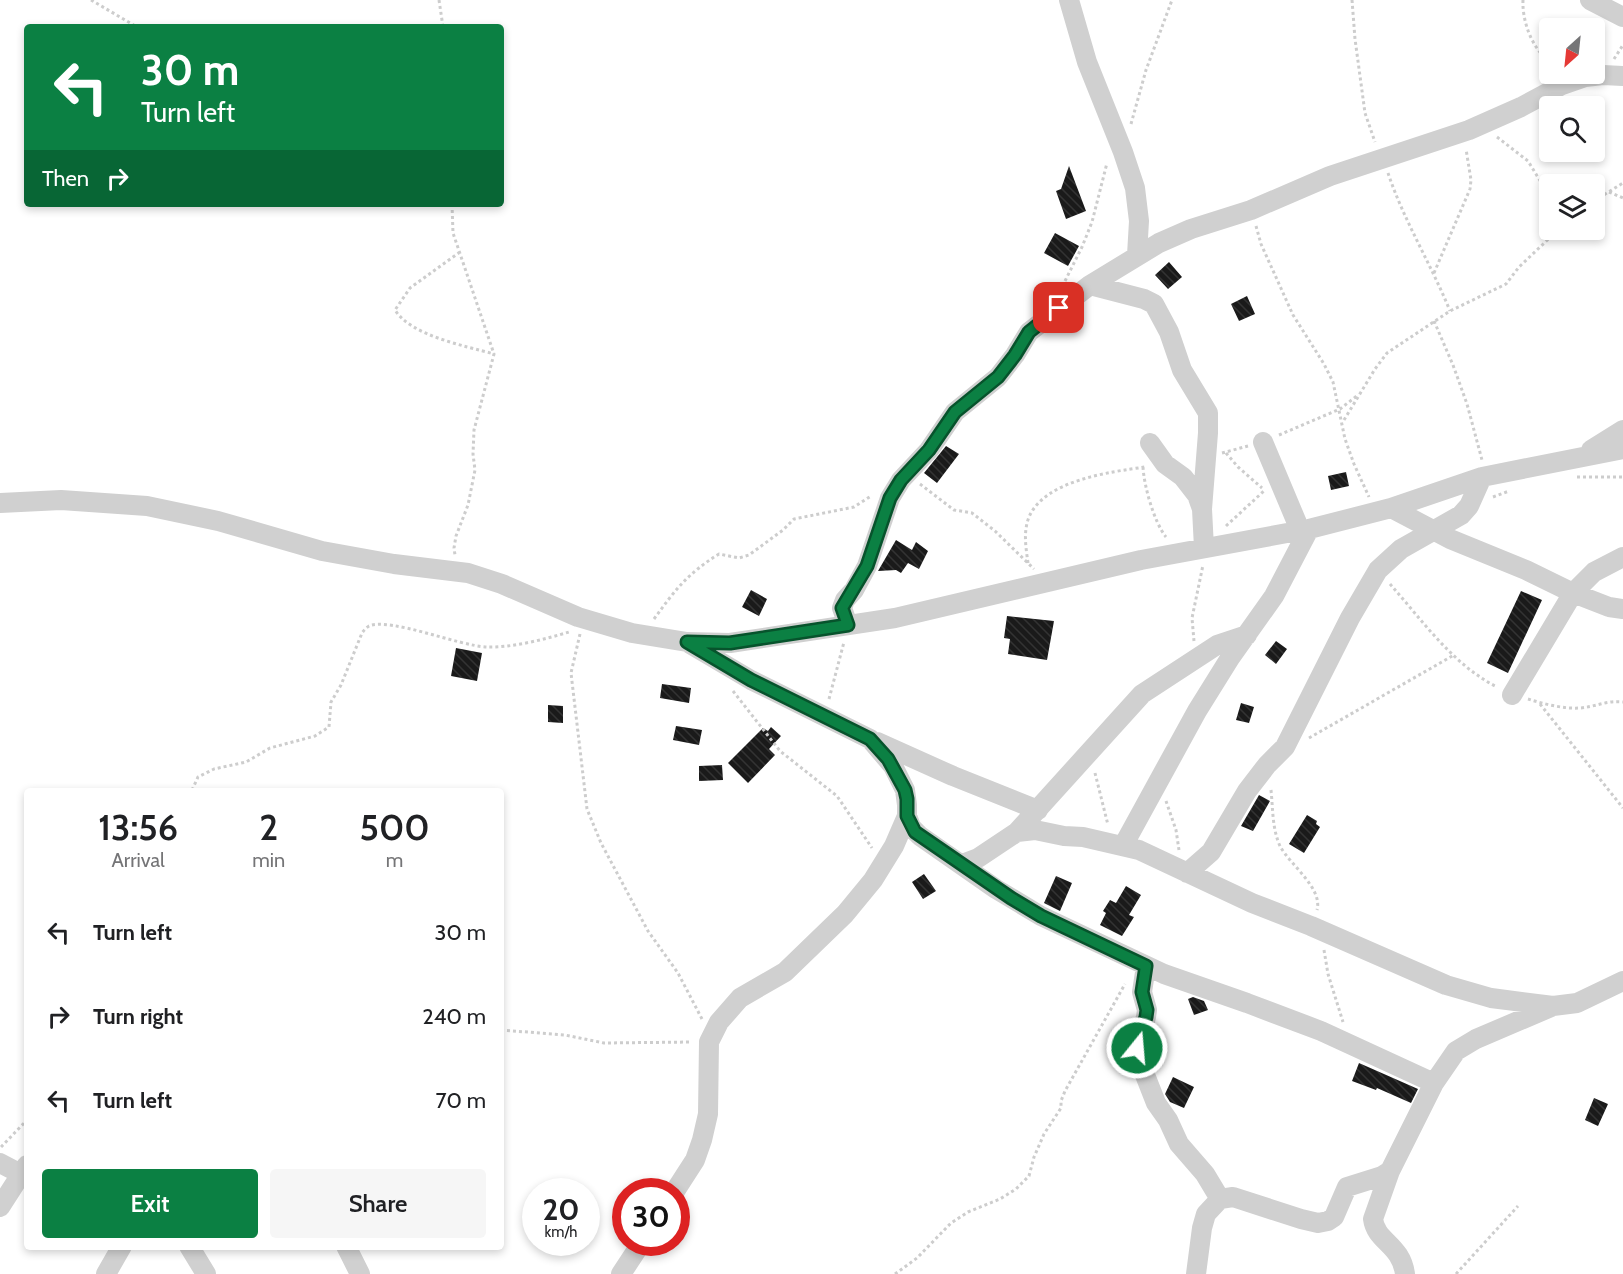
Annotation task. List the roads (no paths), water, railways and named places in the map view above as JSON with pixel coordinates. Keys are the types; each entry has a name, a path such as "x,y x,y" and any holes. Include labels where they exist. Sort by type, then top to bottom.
{"street":[{"path":"1069,0 1087,62 1135,188 1139,221 1137,255"},
{"path":"1590,0 1623,17"},
{"path":"848,625 842,608 845,600 854,590 867,566 890,498 906,474 929,450 955,412 998,377 1029,332 1090,285 1137,255 1191,229 1251,210 1330,176 1383,160 1475,127 1521,107 1562,85 1585,77 1623,76"},
{"path":"1090,285 1144,299 1154,304 1165,323 1182,370 1208,413 1202,509"},
{"path":"1578,458 1623,430"},
{"path":"1263,442 1289,505 1304,529"},
{"path":"1150,443 1165,464 1183,477 1197,495 1210,547"},
{"path":"0,503 61,500 147,506 230,524 322,551 394,564 468,573 502,584 583,623 687,642 730,643 895,618 1141,560 1304,529 1383,510 1484,477 1623,449"},
{"path":"1184,871 1211,852 1247,791 1267,765 1285,747 1350,618 1378,570 1401,549 1461,515 1469,506 1484,477"},
{"path":"1383,510 1526,570 1573,593 1609,607 1623,609"},
{"path":"1119,845 1159,780 1197,711 1274,596 1304,529"},
{"path":"1512,695 1573,593 1594,572 1623,557"},
{"path":"962,864 978,858 1017,832 1142,693 1217,645 1247,635"},
{"path":"687,642 751,680 870,739 1038,810"},
{"path":"683,1178 695,1160 708,1114 710,1039 724,1015 740,998 784,972 845,914 883,865 907,816 905,790 888,759 870,739"},
{"path":"907,816 915,832 996,889 1041,916 1164,974 1247,1002 1349,1044 1434,1083"},
{"path":"1017,832 1035,830 1139,850 1252,903 1315,927 1446,986 1491,998 1553,1006 1577,1003 1623,981"},
{"path":"1142,964 1142,992 1147,1010 1136,1052 1156,1103 1168,1120 1179,1144 1205,1174 1220,1199"},
{"path":"1405,1274 1399,1255 1374,1227 1373,1219 1390,1171 1399,1158 1434,1083 1456,1051 1476,1039 1553,1006"},
{"path":"0,1163 24,1170 0,1207"},
{"path":"1196,1274 1206,1215 1220,1199 1233,1197 1301,1220 1318,1223 1334,1217 1347,1187 1382,1176 1390,1171"},
{"path":"106,1274 120,1250"},
{"path":"191,1250 206,1274"},
{"path":"348,1250 360,1274"},
{"path":"621,1274 633,1256"}]}
